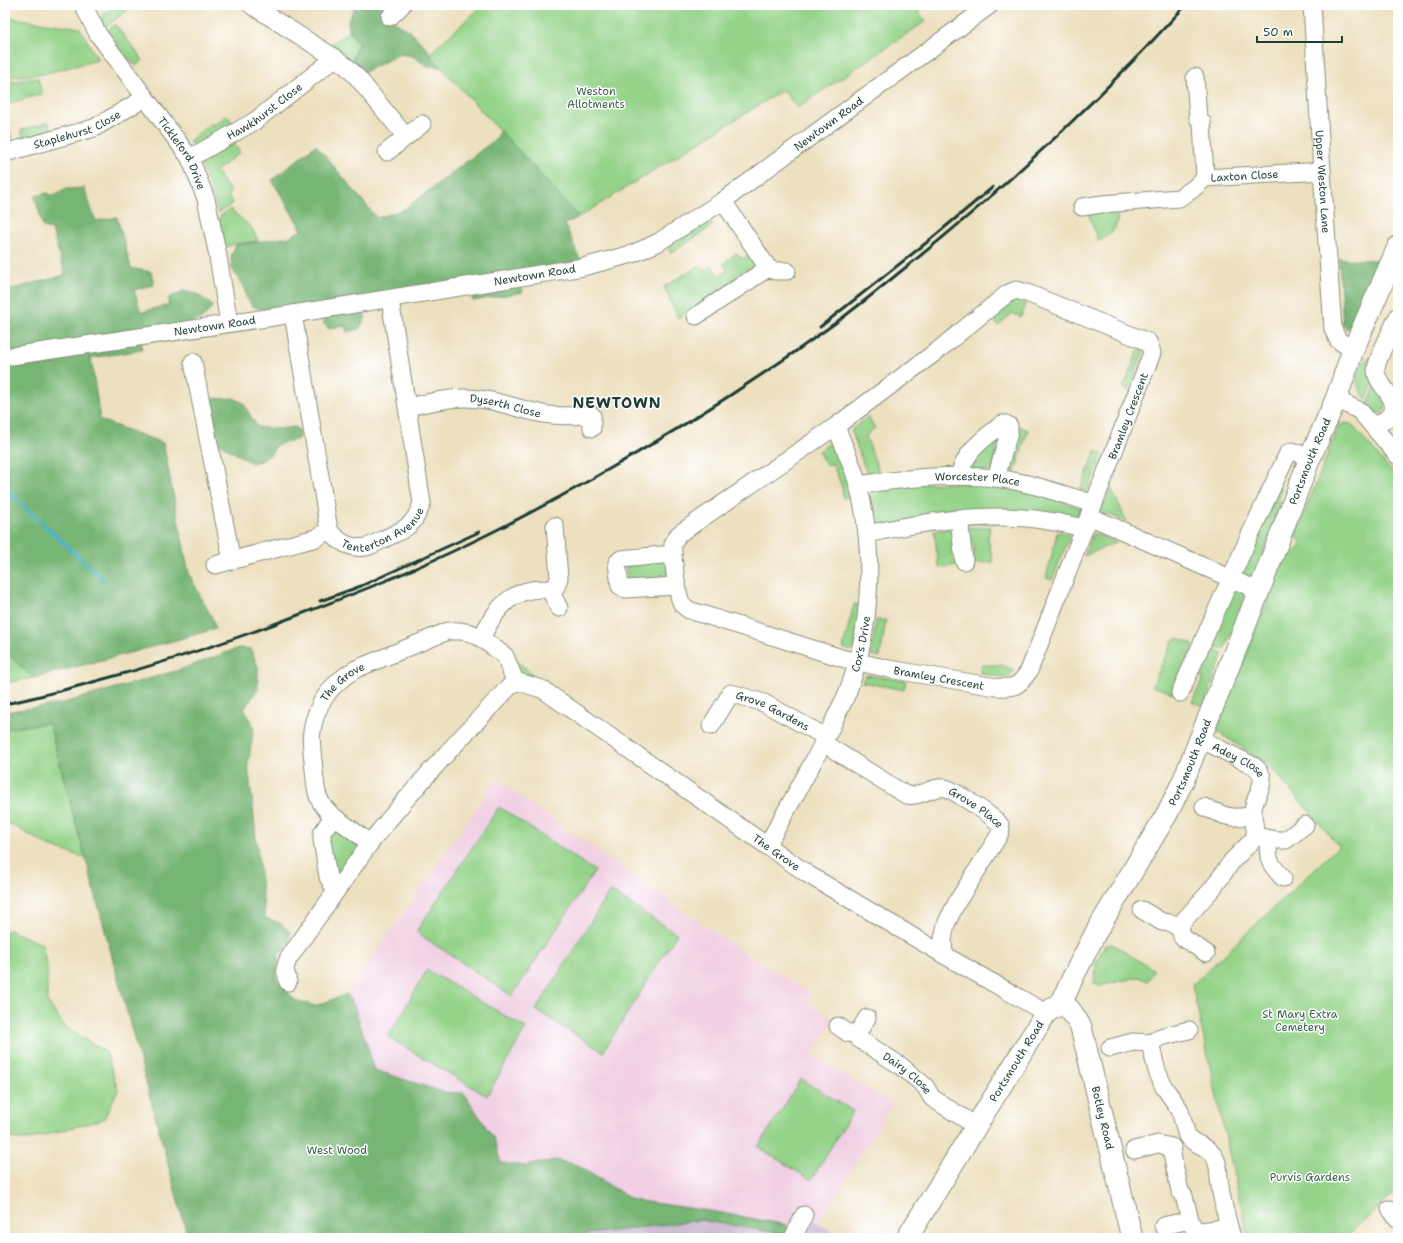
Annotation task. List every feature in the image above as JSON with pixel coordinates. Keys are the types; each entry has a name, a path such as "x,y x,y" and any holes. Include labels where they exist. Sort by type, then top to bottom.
{"main road":[{"name":"Portsmouth Road","path":"907,1238 976,1126 1073,977 1101,923 1171,806 1184,779 1200,739 1310,458 1336,399 1352,350 1398,247"},
{"name":"Botley Road","path":"1054,1008 1071,1011 1081,1027 1132,1238"}],"street":[{"name":"Tickleford Drive","path":"83,5 98,34 190,158 206,200 217,251 229,323"},
{"path":"251,5 347,67 406,137"},
{"name":"Newtown Road","path":"5,357 293,314 583,268 632,254 657,243 723,201 990,5"},
{"name":"Upper Weston Lane","path":"1312,5 1322,171 1334,328 1338,340 1352,350"},
{"name":"Hawkhurst Close","path":"190,158 255,121 335,58"},
{"path":"1195,77 1198,118 1202,122 1205,178"},
{"name":"Staplehurst Close","path":"5,153 94,128 145,98"},
{"path":"387,152 422,124"},
{"name":"Laxton Close","path":"1082,207 1179,198 1193,189 1205,178 1322,171"},
{"path":"723,201 768,268 774,271 786,271"},
{"path":"696,316 768,268"},
{"name":"Bramley Crescent","path":"1011,291 1022,291 1148,342 1150,346 1152,356 1089,516 1029,671 1022,682 1011,688 996,687 889,669 825,654 689,610 682,604 676,586 673,546 675,539 679,534 836,426 1011,291"},
{"name":"Tenterton Avenue","path":"293,314 328,530 335,538 345,544 356,547 366,547 409,526 417,516 422,503 390,298"},
{"path":"1374,427 1389,417 1393,410 1394,402 1376,371 1380,356 1398,316"},
{"path":"193,362 232,561"},
{"name":"Dyserth Close","path":"408,406 442,400 464,398 477,399 543,414 568,416 592,415 592,428"},
{"path":"1336,399 1360,411 1398,456"},
{"path":"959,476 963,462 971,450 1002,424 1006,424 1010,426 1009,433 996,478"},
{"name":"Cox's Drive","path":"767,846 824,740 849,688 858,662 868,601 869,560 867,534 858,485 836,426"},
{"path":"1180,693 1230,578 1288,453 1292,451 1310,458"},
{"name":"Worcester Place","path":"858,485 923,477 959,476 996,478 1028,485 1089,516 1259,591"},
{"name":"Worcester Place","path":"867,534 923,523 959,518 1010,517 1056,521 1089,516"},
{"path":"959,518 964,561"},
{"path":"481,638 492,616 499,607 511,599 532,590 550,590 556,587 560,578 555,526"},
{"path":"216,565 316,538 328,530"},
{"path":"673,554 621,559 617,563 620,586 626,589 676,586"},
{"path":"550,590 558,608"},
{"name":"The Grove","path":"370,843 324,809 319,799 314,774 312,730 320,705 328,692 341,678 356,669 448,631 471,633 481,638 505,656 515,681 542,689 767,846 822,882 944,955 1054,1008"},
{"path":"288,982 285,969 288,959 370,843 393,814 515,681"},
{"name":"Grove Gardens","path":"711,726 731,693 764,703 824,740"},
{"name":"Adey Close","path":"1200,739 1254,766 1260,772 1262,783 1255,799 1253,811 1256,830 1266,838 1268,860 1283,878"},
{"name":"Grove Place","path":"824,740 906,795 914,795 939,788 953,790 994,818 1000,824 1001,831 998,837 957,902 946,924 943,939 944,955"},
{"path":"1204,807 1225,816 1236,818 1253,815"},
{"path":"333,816 322,834 322,840 328,877 332,884 338,888"},
{"path":"1174,928 1213,888 1232,861 1252,841 1266,838 1286,840 1305,825"},
{"path":"1142,910 1174,928 1206,952"},
{"path":"857,1034 867,1018"},
{"name":"Dairy Close","path":"838,1026 848,1032 857,1034 859,1039 901,1066 925,1086 932,1098 976,1126"},
{"path":"1110,1048 1133,1042 1155,1040 1188,1030"},
{"path":"1155,1040 1158,1071 1164,1087 1180,1110 1187,1136 1189,1139 1210,1150 1215,1157 1218,1165 1220,1186 1231,1232 1197,1231 1194,1229 1182,1194 1171,1150 1172,1147"},
{"path":"1134,1150 1158,1144 1172,1147 1187,1136"},
{"path":"792,1238 804,1215"},
{"path":"1162,1226 1190,1220"}],"shaded area":[{"path":"496,780 735,947 812,994 807,1003 834,1020 811,1055 892,1104 818,1224 796,1210 787,1225 710,1211 633,1200 576,1165 555,1160 526,1166 501,1163 494,1139 464,1093 443,1092 375,1070 354,1006 347,994"},
{"path":"796,1210 843,1238 556,1238 700,1220 784,1234"}],"green space":[{"path":"116,5 135,5 106,26 99,19"},
{"path":"356,5 383,5 381,11 393,21 410,31 431,53 429,54 441,67 427,66 413,56 400,54 364,72 353,65 355,50 359,44 349,30 348,21"},
{"name":"Weston Allotments","path":"483,5 913,5 926,21 797,108 783,90 579,217 429,54"},
{"path":"5,17 80,28 98,60 43,74 5,77"},
{"path":"115,24 143,60 136,66 130,59 121,56 107,33"},
{"path":"350,31 359,44 355,50 353,61 329,45"},
{"path":"38,78 42,94 6,104 5,82"},
{"path":"5,114 13,143 5,145"},
{"path":"227,115 234,125 196,146 188,142 211,123 213,126"},
{"path":"49,122 52,132 24,140 21,130"},
{"path":"500,130 579,217 565,224 583,267 521,278 523,292 473,301 470,286 353,302 366,317 359,329 347,332 345,326 329,329 324,324 321,307 294,306 263,310 252,306 246,297 244,288 232,269 231,256 236,245 289,237 302,230 272,180 316,145 377,218 405,209 497,138"},
{"path":"234,144 240,152 216,171 231,192 228,195 233,203 218,213 201,165 210,155"},
{"path":"84,188 96,221 117,217 131,268 151,272 154,285 134,290 141,312 168,305 169,298 183,291 197,294 213,306 202,319 140,337 142,350 91,358 100,420 163,443 189,574 213,620 215,629 33,678 5,651 5,291 65,275 52,230 43,227 35,196 47,193 52,196 64,189"},
{"path":"230,209 252,228 258,241 225,247 219,217"},
{"path":"1102,211 1118,213 1117,223 1111,233 1098,240 1089,216 1093,213"},
{"path":"708,221 711,222 712,225 710,228 673,252 670,252 669,247"},
{"path":"736,253 743,259 749,254 757,268 678,318 664,287 700,265 704,271 712,266 719,276 728,270 723,264"},
{"path":"1339,259 1382,260 1352,327 1346,329 1343,326"},
{"path":"1014,300 1026,304 1021,317 1012,313 998,326 992,319"},
{"path":"1139,349 1144,351 1128,391 1123,388"},
{"path":"1369,358 1374,358 1374,382 1366,399 1359,388 1357,374 1363,363"},
{"path":"1376,385 1388,400 1383,413 1376,413 1368,403"},
{"path":"234,398 243,403 257,427 277,429 295,427 300,431 298,439 276,445 272,453 266,458 251,463 221,445 217,442 210,411 212,399"},
{"path":"868,417 875,428 866,436 879,472 869,475 867,474 851,430"},
{"name":"St Mary Extra Cemetery","path":"1345,423 1351,424 1398,479 1398,1190 1344,1238 1248,1238 1192,985 1339,846 1269,765 1216,731 1283,562 1302,545 1296,534 1339,426"},
{"path":"1019,426 1028,430 1015,473 1005,471 1010,450"},
{"path":"999,435 992,471 973,469 970,467 973,457"},
{"path":"832,441 835,441 854,496 843,498 842,487 832,463 827,466 818,452"},
{"path":"1096,451 1103,454 1087,492 1080,490"},
{"path":"908,483 1002,484 1085,509 1080,520 878,527 871,488"},
{"path":"1111,488 1127,522 1101,511"},
{"path":"1278,488 1282,489 1273,528 1254,576 1251,579 1244,577 1241,573"},
{"path":"990,527 988,538 993,562 972,564 974,548 965,528"},
{"path":"955,528 957,536 951,544 953,560 959,565 939,568 934,531"},
{"path":"1057,532 1069,534 1070,536 1052,580 1046,578"},
{"path":"1093,533 1117,542 1084,556"},
{"path":"666,561 668,581 628,584 626,565"},
{"path":"1233,589 1238,589 1246,594 1224,650 1208,643"},
{"path":"854,604 861,605 855,647 851,651 843,648"},
{"path":"876,620 886,620 880,657 871,655"},
{"path":"1178,638 1194,645 1172,693 1152,686 1173,640"},
{"path":"1206,647 1223,654 1204,706 1192,702 1203,678 1197,674"},
{"name":"West Wood","path":"239,648 251,649 258,667 258,689 244,709 254,727 248,764 265,918 280,923 290,932 289,946 279,954 276,979 295,1000 315,1006 347,994 354,1006 375,1070 443,1092 464,1093 494,1139 501,1163 526,1166 555,1160 577,1165 633,1200 710,1211 787,1225 784,1234 700,1220 556,1238 188,1238 49,723 5,729 5,712 60,704 179,670"},
{"path":"5,651 33,678 5,683"},
{"path":"510,656 548,686 522,678"},
{"path":"981,665 1002,665 1015,670 1008,677 1002,677 980,673"},
{"path":"866,675 906,681 904,690 862,682"},
{"path":"49,723 85,858 49,846 5,821 5,729"},
{"path":"499,807 595,871 512,996 416,932"},
{"path":"335,826 358,842 359,846 339,874 334,873 327,831"},
{"path":"610,891 677,934 603,1052 536,1010"},
{"path":"9,930 42,944 47,966 47,1001 65,1027 106,1052 118,1090 104,1119 27,1140 5,1137 5,931"},
{"path":"1112,944 1154,970 1148,981 1139,977 1099,986 1094,983 1096,963 1105,945"},
{"path":"427,970 526,1028 487,1096 388,1037"},
{"path":"801,1079 853,1111 811,1180 758,1147"}],"waterway":[{"path":"5,489 105,581"}],"railway":[{"path":"5,704 60,691 169,660 244,635 359,592 403,574 499,529 577,488 654,443 745,386 805,345 859,305 938,241 1012,177 1084,110 1119,76 1186,5"},
{"path":"820,327 926,243 993,187"},
{"path":"320,601 361,586 479,532"}],"district":[{"name":"NEWTOWN","path":"617,403"}],"park label":[{"name":"Purvis Gardens","path":"1310,1177"}]}
